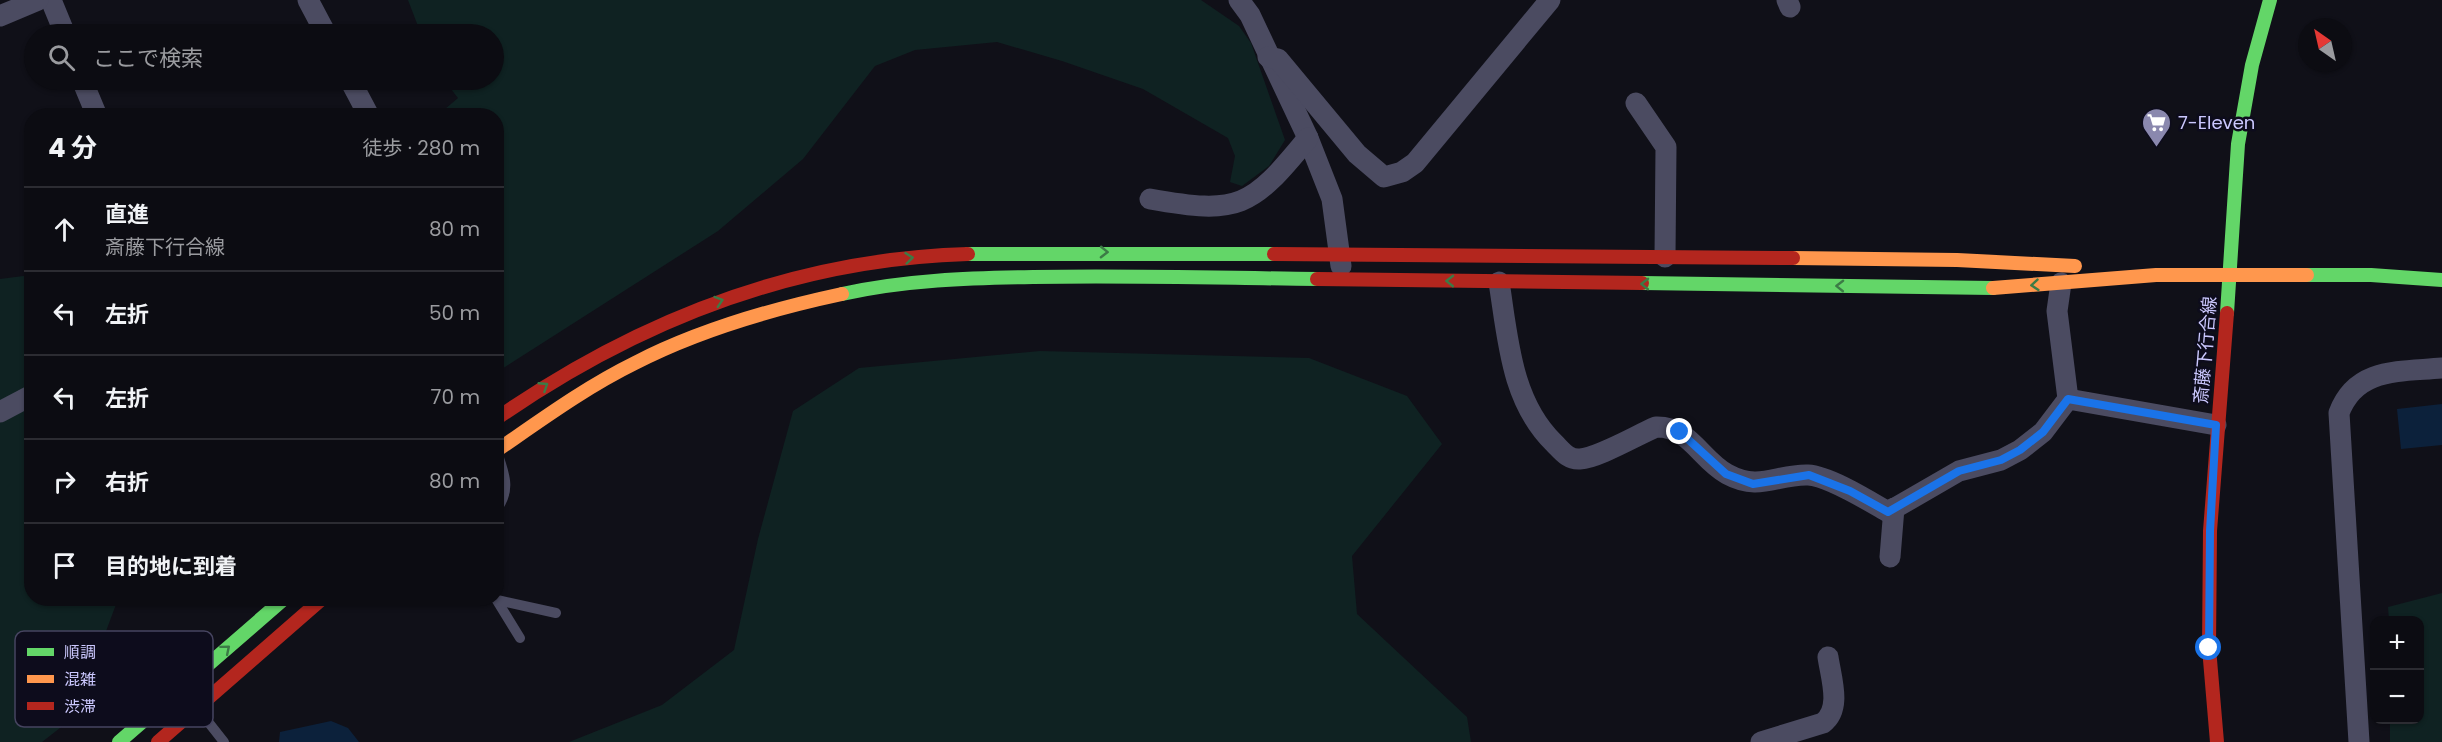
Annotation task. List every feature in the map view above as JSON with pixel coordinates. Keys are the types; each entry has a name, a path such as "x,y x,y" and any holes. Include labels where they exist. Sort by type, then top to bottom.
{"street":[{"path":"0,16 38,0"},
{"path":"51,0 61,24"},
{"path":"308,0 321,24"},
{"path":"1239,0 1250,15 1308,138 1332,199 1343,279"},
{"path":"1268,57 1278,59 1357,154 1384,177 1402,172 1415,164 1550,0"},
{"name":"斎藤下行合線","path":"2217,742 2209,648 2210,531 2216,425 2230,276 2238,144 2252,65 2270,0"},
{"path":"86,90 94,108"},
{"path":"355,90 365,108"},
{"path":"1636,103 1666,147 1665,257"},
{"path":"1150,199 1207,208 1230,206 1266,186 1308,138"},
{"path":"504,414 574,367 632,336 721,300 783,281 853,264 940,255 1083,252 1988,261 2073,266 2156,275 2371,275 2442,280"},
{"path":"2371,275 2442,268"},
{"path":"504,445 567,402 653,354 715,330 780,308 861,290 966,279 1072,276 1994,288 2156,275"},
{"path":"1499,282 1512,368 1526,406 1549,438 1567,457 1578,459 1593,457 1656,427 1666,427 1680,432 1726,474 1753,484 1809,475 1850,491 1888,512 1959,471 2001,460 2020,450 2043,432 2068,399 2057,311 2061,283"},
{"path":"2359,742 2339,413 2345,398 2365,380 2387,374 2442,368"},
{"path":"0,412 24,399"},
{"path":"2068,399 2216,425"},
{"path":"1890,557 1894,508"},
{"path":"213,673 277,606"},
{"path":"213,680 312,606"},
{"path":"1761,742 1823,723 1831,717 1834,708 1828,657"},
{"path":"119,742 143,727"},
{"path":"158,742 169,727"}],"lane":[{"path":"504,471 507,479 507,489 504,495"},
{"path":"504,601 556,613"},
{"path":"500,606 520,638"},
{"path":"212,727 224,742"}],"green space":[{"path":"408,0 1201,0 1239,26 1251,43 1285,140 1269,166 1242,186 1230,182 1235,156 1228,138 1143,89 1062,61 997,42 915,50 875,66 803,159 718,231 504,368 504,108 446,108 458,98 452,90 504,90 504,24 417,24"},
{"path":"24,276 24,606 115,606 106,631 15,631 15,727 61,727 42,742 0,742 0,279"},
{"path":"1040,351 1309,358 1407,396 1442,444 1352,556 1357,614 1467,717 1471,742 569,742 662,705 734,650 758,539 793,411 859,368"},
{"path":"2442,593 2442,742 2390,742 2390,724 2424,724 2424,616 2389,616 2388,607"}],"water":[{"path":"2442,404 2442,445 2401,449 2397,409"},
{"path":"331,721 348,728 359,742 279,742 280,732"}],"traffic: fast":[{"path":"2227,313 2238,144 2252,65 2270,0"},
{"path":"968,254 1274,254"},
{"path":"2307,275 2371,275 2442,280"},
{"path":"842,294 913,283 985,278 1104,276 1317,279"},
{"path":"1642,283 1993,288"},
{"path":"213,660 276,606"},
{"path":"119,742 136,727"}],"traffic: slow":[{"path":"1793,258 1957,260 2075,266"},
{"path":"1993,288 2156,275 2307,275"},
{"path":"504,446 581,393 659,351 736,322 789,306 842,294"}],"traffic: jam":[{"path":"504,414 550,384 605,353 662,325 720,302 780,283 841,268 904,259 968,254"},
{"path":"1274,254 1793,258"},
{"path":"1317,279 1642,283"},
{"path":"2217,742 2209,648 2210,531 2227,313"},
{"path":"213,694 314,606"},
{"path":"158,742 175,727"}],"place":[{"name":"7-Eleven","path":"2157,148"}],"route":[{"path":"1680,432 1726,474 1753,484 1809,475 1850,491 1888,512 1959,471 2001,460 2020,450 2043,432 2068,399 2216,425 2210,531 2209,648"}]}
